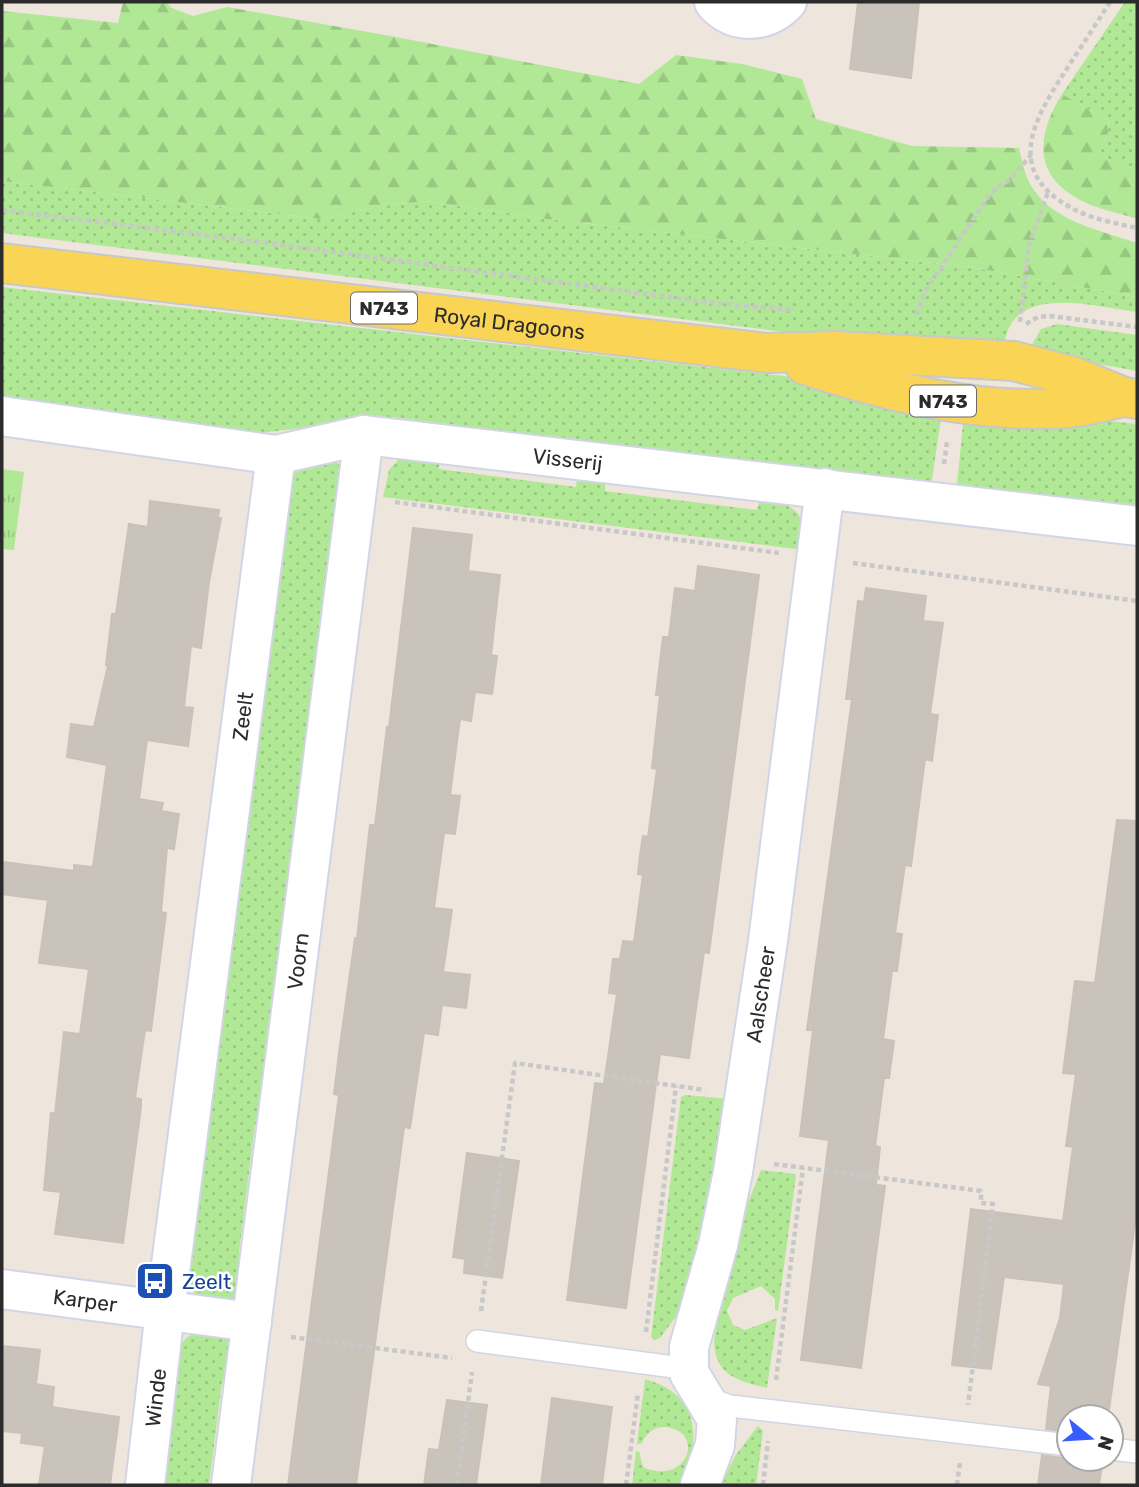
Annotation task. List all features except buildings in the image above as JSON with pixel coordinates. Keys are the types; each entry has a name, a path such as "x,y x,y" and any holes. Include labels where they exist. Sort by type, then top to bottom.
{"main road":[{"name":"Royal Dragoons","path":"2,263 767,352 1016,349 1076,377 1131,398"},
{"name":"Royal Dragoons","path":"767,352 832,374 952,402 1019,409 1068,408 1131,398"}],"street":[{"path":"714,2 720,9 736,18 754,20 771,15 787,2"},
{"name":"Visserij","path":"2,416 276,455 364,435 1137,526"},
{"name":"Voorn","path":"231,1485 364,435"},
{"name":"Zeelt","path":"166,1311 276,455"},
{"name":"Aalscheer","path":"700,1485 715,1445 717,1419 696,1385 689,1347 718,1245 744,1096 768,940 825,488"},
{"name":"Karper","path":"2,1289 166,1311 252,1327"},
{"name":"Winde","path":"145,1485 166,1311"}],"lane":[{"path":"475,1351 642,1362 674,1367 696,1385 730,1406 1055,1444"}],"path":[{"path":"1110,2 1042,108 1032,132 1031,155 1038,179 1048,192 1070,207 1090,216 1137,228"},
{"path":"915,320 924,293 988,197 1010,180 1031,155"},
{"path":"1016,349 1030,244 1048,192"},
{"path":"2,211 714,303 794,310"},
{"path":"1016,349 1027,321 1038,317 1137,327"},
{"path":"939,501 952,402"},
{"path":"356,497 1137,601"},
{"path":"457,1485 515,1063 744,1096"},
{"path":"626,1485 676,1086"},
{"path":"734,1159 981,1191 981,1203 993,1204 957,1485"},
{"path":"762,1485 803,1168"},
{"path":"252,1327 475,1351"}],"green space":[{"path":"123,2 166,2 172,8 193,16 227,7 639,84 676,55 742,64 802,79 816,119 912,146 1019,148 1026,175 1045,203 1073,221 1137,243 1137,297 976,268 547,219 425,201 381,206 321,219 2,181 2,11 118,23"},
{"path":"1125,2 1137,2 1137,170 1108,159 1100,151 1109,131 1108,120 1062,94"},
{"path":"1062,94 1108,120 1109,131 1100,151 1108,159 1137,170 1137,219 1080,200 1053,179 1044,153 1044,139"},
{"path":"2,181 321,219 381,206 425,201 547,219 976,268 1137,297 1137,312 1077,304 1037,306 1021,313 1009,327 1004,348 839,339 2,233"},
{"path":"2,287 827,381 942,412 932,479 926,487 393,417 260,433 2,398"},
{"path":"1057,324 1137,335 1137,371 1028,351 1041,329"},
{"path":"964,414 1083,418 1137,424 1137,514 962,490 957,484"},
{"path":"403,455 440,457 439,469 576,487 577,475 605,479 605,491 757,510 760,499 772,501 791,507 797,512 804,527 803,550 383,497 389,470"},
{"path":"326,457 341,465 270,1102 255,1125 239,1252 249,1272 235,1303 198,1299 186,1279 294,473 310,459"},
{"path":"2,469 24,472 14,550 2,549"},
{"path":"685,1095 730,1099 725,1144 681,1310 660,1338 654,1340 651,1337 681,1097"},
{"path":"761,1170 796,1176 778,1311 775,1310 775,1299 761,1286 733,1298 727,1311 733,1325 745,1330 777,1318 767,1388 737,1379 723,1369 715,1352 714,1340 737,1230"},
{"path":"195,1332 230,1336 235,1371 222,1382 209,1485 161,1485 179,1348 185,1339"},
{"path":"645,1379 664,1386 677,1396 692,1420 693,1451 687,1485 632,1485 636,1451 639,1452 643,1467 658,1471 670,1470 680,1464 688,1447 686,1438 679,1431 666,1427 654,1429 641,1444 637,1444"},
{"path":"758,1426 763,1431 756,1485 721,1485 735,1456"}],"place":[{"name":"Zeelt","path":"155,1281"}]}
